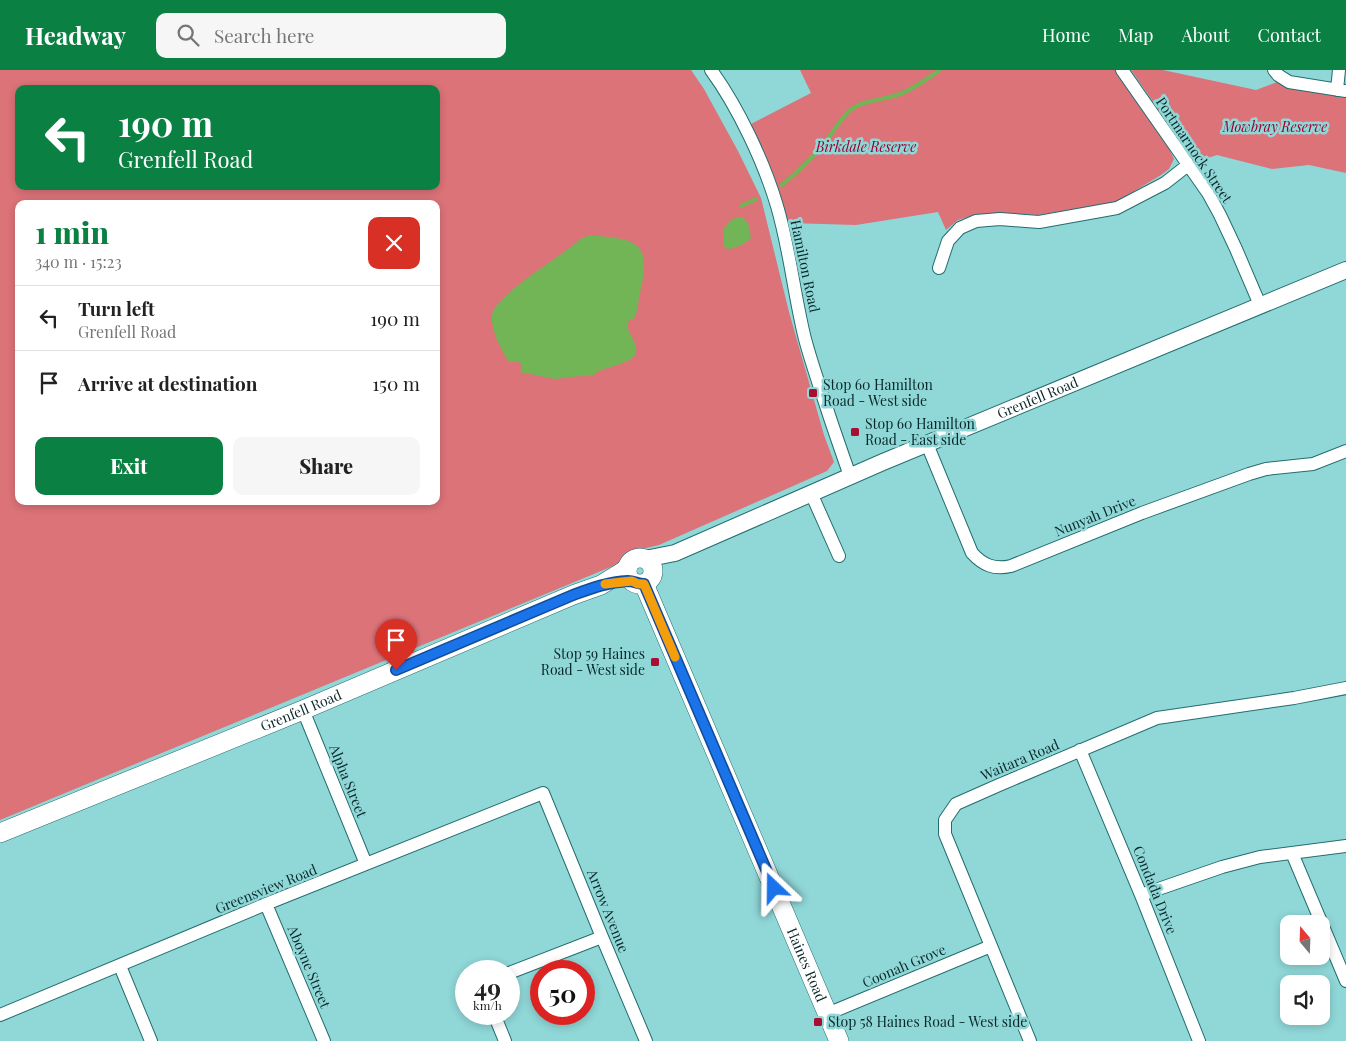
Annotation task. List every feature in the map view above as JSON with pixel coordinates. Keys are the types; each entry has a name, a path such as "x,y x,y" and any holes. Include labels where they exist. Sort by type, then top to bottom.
{"main road":[{"name":"Grenfell Road","path":"0,832 303,710 565,599 600,585 640,573"},
{"name":"Haines Road","path":"640,573 839,1041"}],"street":[{"name":"Hamilton Road","path":"711,70 734,108 753,145 777,206 806,340 818,382 850,476"},
{"name":"Portmarnock Street","path":"1122,70 1208,193 1220,215 1260,306"},
{"path":"1274,70 1289,82 1342,90 1339,70"},
{"path":"939,268 948,241 960,228 976,221 1000,219 1039,222 1117,208 1165,183 1188,165"},
{"name":"Grenfell Road","path":"640,573 675,553 850,476 1346,270"},
{"name":"Nunyah Drive","path":"926,444 972,553 982,563 1004,568 1142,513 1249,474 1266,469 1314,464 1346,451"},
{"path":"811,493 840,556"},
{"name":"Waitara Road","path":"1030,1041 945,834 945,820 956,804 1157,718 1294,698 1346,688"},
{"name":"Alpha Street","path":"303,710 366,864"},
{"name":"Condada Drive","path":"1080,750 1141,895 1199,1041"},
{"name":"Greensview Road","path":"0,1015 266,904 543,793"},
{"name":"Arrow Avenue","path":"543,793 646,1041"},
{"path":"1141,895 1260,856 1346,846"},
{"path":"1292,853 1346,982"},
{"name":"Aboyne Street","path":"266,904 324,1041"},
{"path":"520,969 602,937"},
{"name":"Coonah Grove","path":"828,1014 991,946"},
{"path":"120,966 151,1041"},
{"path":"498,1025 505,1041"}],"green space":[{"path":"0,70 691,70 704,89 738,151 761,198 789,312 824,435 834,462 827,471 659,545 630,552 618,564 0,820"},
{"name":"Birkdale Reserve","path":"800,70 1115,70 1168,146 1174,159 1169,169 1161,175 1116,202 1038,215 999,213 974,215 958,220 946,230 938,212 856,225 788,223 776,185 751,124 811,93"},
{"name":"Mowbray Reserve","path":"1131,70 1163,70 1256,90 1277,82 1288,88 1346,96 1346,173 1309,165 1272,169 1217,155 1195,162"}],"shaded area":[{"path":"743,217 746,221 751,238 740,245 727,249 724,246 723,229 731,220"},
{"path":"590,235 632,242 643,256 644,270 636,314 633,320 630,319 628,323 636,353 630,359 601,370 591,376 555,379 520,372 522,365 516,361 509,362 497,340 492,320 495,308 520,284 582,238"}],"waterway":[{"path":"782,185 818,151 842,119 854,107 866,102 903,93 940,70"},
{"path":"741,206 756,199"}],"slow traffic":[{"path":"605,584 632,581 644,584 675,657"}],"place":[{"name":"Stop 60 Hamilton Road - West side","path":"813,393"},
{"name":"Stop 60 Hamilton Road - East side","path":"855,432"},
{"name":"Stop 59 Haines Road - West side","path":"655,662"},
{"name":"Stop 58 Haines Road - West side","path":"818,1022"}],"route":[{"path":"396,670 600,585 632,581 644,584 774,888"}]}
